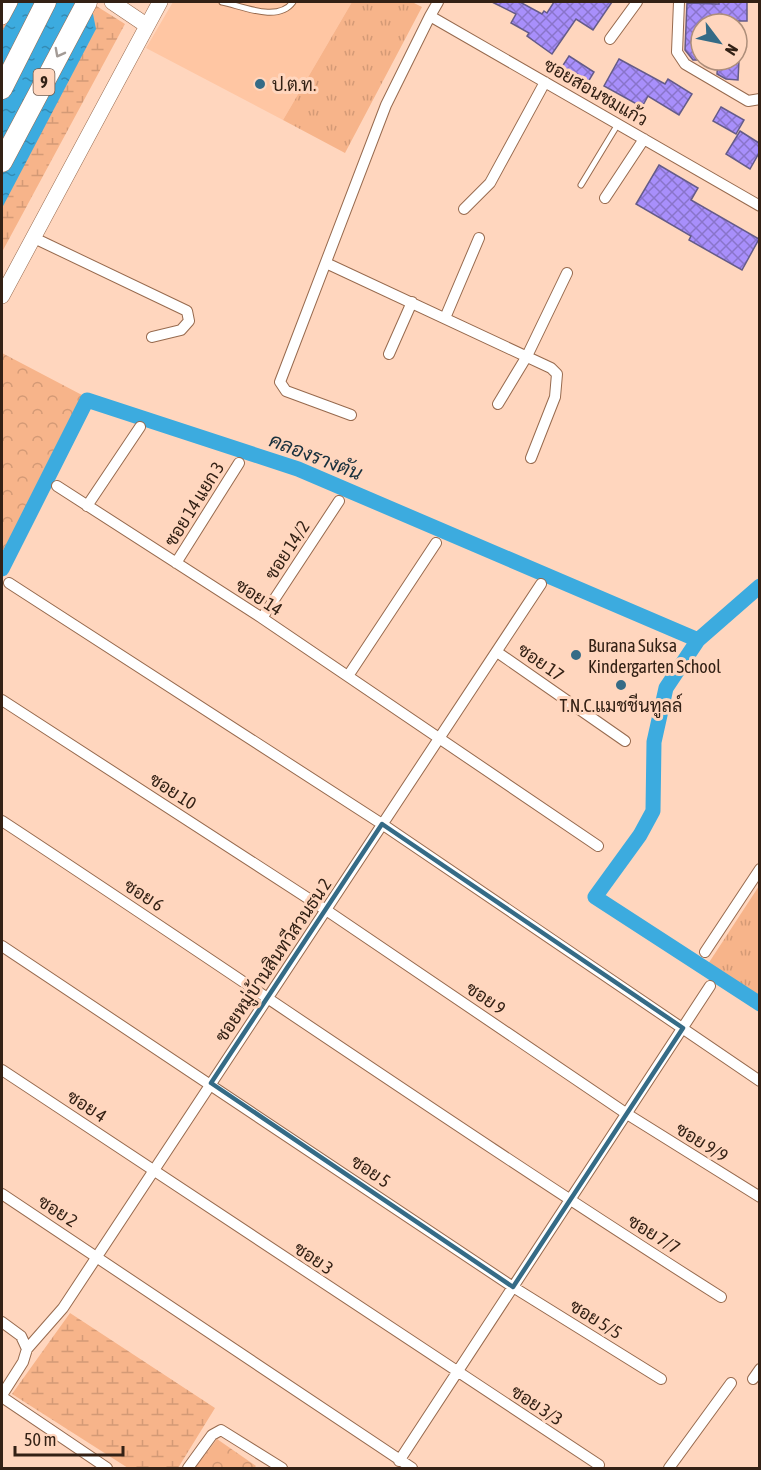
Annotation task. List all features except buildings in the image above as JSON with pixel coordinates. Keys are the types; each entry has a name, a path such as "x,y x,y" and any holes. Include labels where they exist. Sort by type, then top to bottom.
{"highway":[{"name":"9","path":"2,89 46,2"},
{"name":"9","path":"2,162 87,2"}],"main road":[{"path":"2,17 10,2"},
{"path":"112,2 146,25"},
{"path":"2,296 160,2"}],"street":[{"path":"351,415 286,391 280,385 281,375 386,105 438,2"},
{"path":"609,39 637,2"},
{"path":"679,2 677,52 680,58 686,64 748,101 759,99"},
{"name":"ซอยสอนชมแก้ว","path":"430,16 759,206"},
{"path":"464,209 490,183 545,82"},
{"path":"605,198 644,139"},
{"path":"32,237 188,311 189,321 181,330 152,338"},
{"path":"445,318 479,238"},
{"path":"326,263 551,368 557,374 555,397 531,458"},
{"path":"498,404 526,356 567,273"},
{"path":"389,354 412,302"},
{"path":"87,506 140,427"},
{"name":"ซอย 14 แยก 3","path":"176,563 239,463"},
{"name":"ซอย 14","path":"57,486 262,618 598,846"},
{"name":"ซอย 14/2","path":"262,618 339,501"},
{"path":"348,676 436,543"},
{"path":"9,583 382,825 759,1081"},
{"name":"ซอยหมู่บ้านสินทวีสวนธน 2","path":"2,1396 23,1362 27,1349 63,1308 541,584"},
{"name":"ซอย 17","path":"496,652 625,741"},
{"name":"ซอย 10","path":"2,700 326,910"},
{"name":"ซอย 6","path":"2,821 268,996 569,1200"},
{"path":"705,952 759,869"},
{"name":"ซอย 9","path":"326,910 627,1114"},
{"path":"2,946 211,1083"},
{"path":"399,1461 710,986"},
{"name":"ซอย 4","path":"2,1070 154,1170"},
{"name":"ซอย 5","path":"211,1083 513,1287"},
{"name":"ซอย 9/9","path":"627,1114 759,1197"},
{"name":"ซอย 3","path":"154,1170 457,1373"},
{"name":"ซอย 2","path":"2,1194 411,1468"},
{"name":"ซอย 7/7","path":"569,1200 721,1296"},
{"name":"ซอย 5/5","path":"513,1287 661,1379"},
{"path":"2,1322 21,1336 27,1349"},
{"path":"753,1379 759,1369"},
{"name":"ซอย 3/3","path":"457,1373 599,1465"},
{"path":"669,1468 731,1383"},
{"path":"2,1396 107,1468"},
{"path":"188,1468 212,1435 221,1430 282,1468"}],"lane":[{"path":"222,2 260,11 277,12 290,6 293,2"},
{"path":"581,185 618,124"}],"highlighted area":[{"path":"382,824 683,1028 513,1287 211,1083"}],"shaded area":[{"name":"ป.ต.ท.","path":"173,2 352,2 283,120 146,48"}],"green space":[{"path":"4,2 90,2 125,24 2,252 2,6"},
{"path":"352,2 412,2 422,7 345,153 283,120"},
{"path":"2,353 82,395 2,559"},
{"path":"759,886 759,998 708,964"},
{"path":"70,1313 215,1408 178,1468 128,1468 12,1394"},
{"path":"217,1439 256,1466 254,1468 195,1468"}],"water":[{"path":"18,2 77,2 93,14 96,29 2,208 2,32"}],"waterway":[{"name":"คลองรางตัน","path":"2,569 87,400 298,469 698,640"},
{"path":"760,586 698,640 666,688 654,742 653,811 640,835 595,897 760,1004"}],"place":[{"name":"ป.ต.ท.","path":"260,84"},
{"name":"Burana Suksa Kindergarten School","path":"576,655"},
{"name":"T.N.C.แมชชีนทูลล์","path":"621,685"}]}
